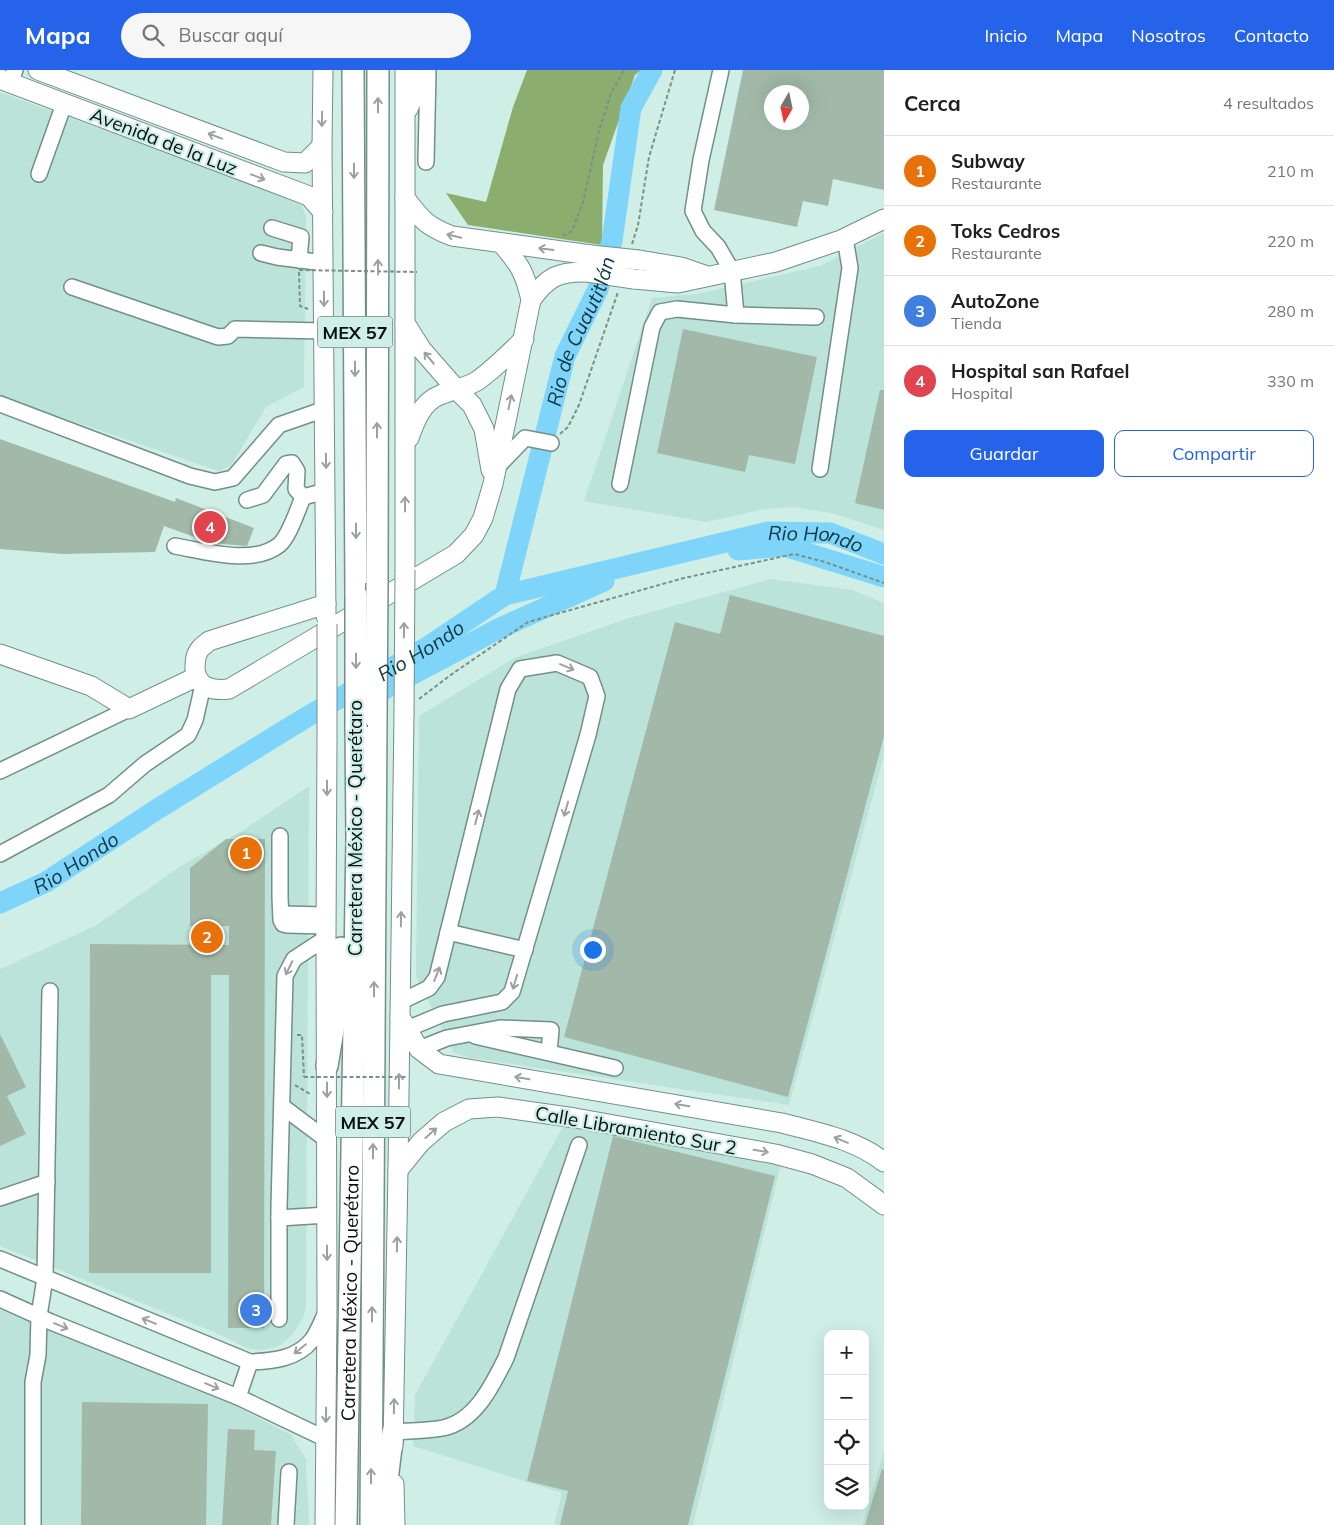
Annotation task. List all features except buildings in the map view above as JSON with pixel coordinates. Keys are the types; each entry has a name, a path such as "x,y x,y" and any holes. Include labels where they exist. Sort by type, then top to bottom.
{"highway":[{"name":"Carretera México - Querétaro","path":"346,1525 357,838 353,70"},
{"name":"Carretera México - Querétaro","path":"371,1525 378,70"},
{"path":"328,1066 339,994 346,864 357,838"},
{"path":"382,1525 393,1432"}],"main road":[{"name":"Avenida de la Luz","path":"38,70 284,162 305,163 322,146"},
{"path":"323,70 328,1066 325,1525"},
{"path":"394,1525 393,1432 402,1016 406,449 405,70"},
{"path":"404,117 427,70"},
{"name":"Avenida de la Luz","path":"8,78 64,104 309,196 323,212"},
{"path":"406,198 421,219 434,229 452,236 502,244 589,263 634,279 678,283 776,262 845,238 884,219"},
{"path":"326,604 209,641 199,650 195,662 200,681 216,690 229,690 456,554 474,535 483,518 494,476 531,300 527,281 518,262 502,244"},
{"path":"531,300 541,286 551,278 589,263 639,260 681,266 707,276"},
{"path":"405,324 422,350 472,405 484,429 494,476"},
{"path":"406,449 416,419 426,404 439,395 475,382 495,368 524,339"},
{"path":"0,654 91,686 129,709 200,681"},
{"name":"Calle Libramiento Sur 2","path":"402,1016 419,1049 439,1064 782,1123 830,1135 874,1154 884,1162"},
{"path":"575,1118 579,1087"},
{"name":"Calle Libramiento Sur 2","path":"398,1170 422,1142 444,1122 469,1109 498,1107 575,1118 775,1154 812,1164 847,1178 884,1205"}],"street":[{"path":"426,162 427,70"},
{"path":"720,70 701,160 693,211 703,231 718,247 732,271 736,315"},
{"path":"40,174 64,104"},
{"path":"272,228 301,237 299,265"},
{"path":"820,469 850,268 845,238"},
{"path":"261,253 299,265 324,263"},
{"path":"72,287 218,337 228,336 235,330 324,332"},
{"path":"620,484 652,327 660,312 678,309 736,315 816,317"},
{"path":"0,404 190,476 216,482 233,478 279,425 325,409"},
{"path":"505,426 529,439 551,443"},
{"path":"494,476 529,439"},
{"path":"247,500 263,495 286,464 292,463 297,471 296,489 304,497"},
{"path":"304,497 326,492"},
{"path":"175,546 238,557 266,552 280,544 293,522 304,497"},
{"path":"557,663 590,677 597,696 588,735 512,992 502,1002 443,1014 402,1016 437,977 508,689 520,670 557,663"},
{"path":"0,854 109,795 145,764 188,734 196,720 200,681"},
{"path":"0,771 129,709"},
{"path":"279,1320 279,1218 285,976 294,959 326,926 281,914 280,836"},
{"path":"448,932 525,950"},
{"path":"33,1525 33,1382 38,1355 39,1316 45,1278 50,991"},
{"path":"419,1049 447,1038 500,1028 551,1030 549,1052"},
{"path":"466,1034 615,1068"},
{"path":"283,1107 328,1140"},
{"path":"393,1432 445,1427 465,1417 491,1389 506,1358 579,1145"},
{"path":"0,1198 47,1182"},
{"path":"279,1218 327,1215"},
{"path":"0,1258 250,1362 275,1361 295,1354 312,1340 327,1310"},
{"path":"0,1299 238,1397 326,1439"},
{"path":"238,1397 250,1362"},
{"path":"286,1525 289,1472"}],"path":[{"path":"564,239 563,236 572,231 582,202 599,131 611,93 624,70"},
{"path":"300,306 299,265 417,272"},
{"path":"404,713 430,690 528,622 684,578 794,554 825,562 884,583"},
{"path":"294,1036 302,1035 304,1077 406,1076"},
{"path":"295,1084 328,1105"}],"shaded area":[{"path":"0,92 300,202 306,216 304,387 266,407 231,466 218,471 0,396"},
{"path":"884,233 884,530 835,514 794,507 765,509 706,522 584,501 652,298 697,294 820,266"},
{"path":"771,579 852,590 884,603 884,755 789,1105 471,1058 454,1053 416,976 419,716 514,658 629,618"},
{"path":"309,786 306,1307 303,1318 292,1335 279,1346 264,1350 249,1349 214,1332 0,1246 0,969 95,926 181,866 242,831"},
{"path":"564,1125 781,1164 693,1525 554,1525 562,1493 413,1446 415,1395"},
{"path":"0,1309 216,1396 291,1435 306,1459 309,1525 0,1525"},
{"path":"884,1451 884,1525 862,1525 866,1510 869,1510 869,1501"}],"green space":[{"path":"527,70 641,70 635,75 603,165 602,245 468,225 446,193 486,202 513,107"}],"waterway":[{"name":"Rio de Cuautitlán","path":"505,595 565,356 598,289 612,241 631,108 652,70"},
{"name":"Rio Hondo","path":"0,903 46,882 159,808 305,718 429,646 505,595 768,532 830,533 884,554"},
{"path":"738,550 784,546 884,577"},
{"path":"362,701 498,629 604,581"}],"place":[{"name":"Hospital san Rafael","path":"210,527"},
{"name":"Subway","path":"246,853"},
{"name":"Toks Cedros","path":"207,937"},
{"name":"AutoZone","path":"256,1310"}]}
